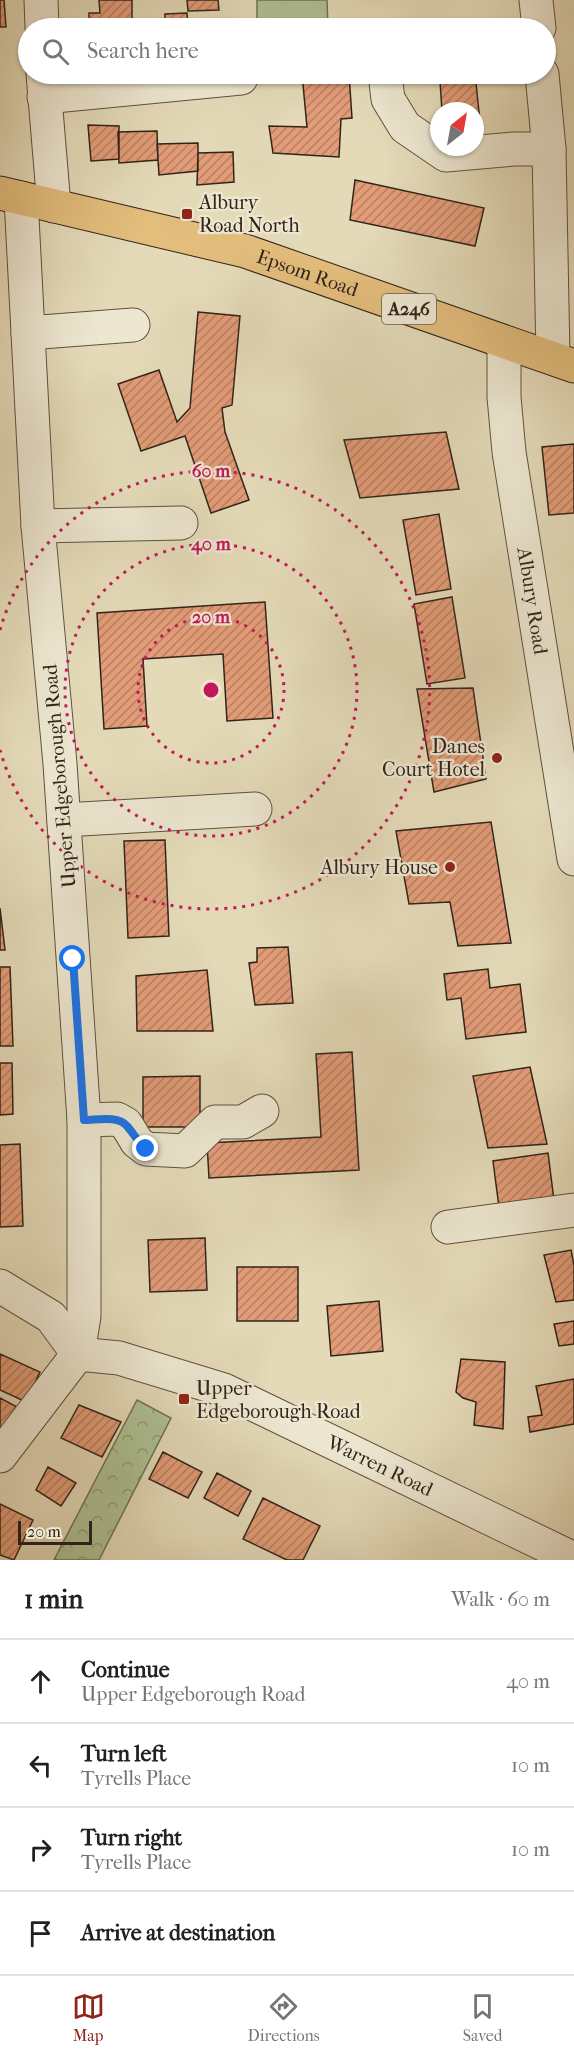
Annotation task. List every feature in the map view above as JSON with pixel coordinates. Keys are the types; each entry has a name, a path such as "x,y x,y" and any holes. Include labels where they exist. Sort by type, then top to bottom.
{"main road":[{"name":"Epsom Road","path":"11,195 245,251 564,362"}],"street":[{"path":"41,0 42,18"},
{"path":"536,0 538,18"},
{"path":"54,206 44,85 72,84"},
{"path":"386,84 388,99 405,127 447,155 514,149 549,149"},
{"path":"543,84 564,362"},
{"name":"Upper Edgeborough Road","path":"11,195 28,333 38,526 64,820 84,1120 84,1316 78,1354"},
{"path":"28,333 133,325"},
{"name":"Albury Road","path":"504,342 504,397 509,452 574,859"},
{"path":"38,526 180,523"},
{"path":"64,820 255,809"},
{"path":"84,1120 117,1119 126,1124 137,1142 146,1149 185,1150 215,1122 243,1122 262,1111"},
{"path":"447,1227 574,1210"},
{"path":"0,1286 51,1317 78,1354 0,1456"},
{"name":"Warren Road","path":"78,1354 118,1358 224,1390 574,1559"}],"green space":[{"path":"257,0 327,0 328,18 257,18"},
{"path":"137,1400 171,1418 99,1560 54,1560"}],"building":[{"path":"0,0 4,0 6,27 0,27"},
{"path":"99,0 132,0 132,18 89,18 89,13 100,13"},
{"path":"187,0 218,0 219,10 188,11"},
{"path":"187,13 187,18 165,18 165,14"},
{"path":"303,84 350,84 352,118 341,119 339,157 273,153 269,126 307,127"},
{"path":"440,84 476,84 478,102 441,102"},
{"path":"88,125 119,126 119,159 91,161"},
{"path":"157,131 158,160 119,163 118,132"},
{"path":"198,143 198,171 159,175 157,144"},
{"path":"233,152 234,182 197,185 198,153"},
{"path":"355,180 484,208 475,246 350,220"},
{"path":"198,312 240,316 232,405 222,408 225,432 249,500 211,513 185,436 141,451 118,384 159,370 177,422 190,408"},
{"path":"446,432 459,489 360,498 344,440"},
{"path":"574,444 574,513 549,515 542,447"},
{"path":"439,514 451,589 416,595 403,520"},
{"path":"452,597 465,678 427,684 414,604"},
{"path":"265,602 273,718 227,721 223,654 143,659 147,726 104,729 97,613"},
{"path":"473,688 486,779 434,792 417,689"},
{"name":"Albury House","path":"491,822 511,943 458,946 450,902 409,904 396,831"},
{"path":"165,840 169,936 128,938 124,841"},
{"path":"0,908 5,950 0,950"},
{"path":"288,947 293,1003 255,1005 249,963 257,962 257,948"},
{"path":"0,967 10,967 13,1046 0,1046"},
{"path":"488,969 490,988 520,984 526,1032 466,1039 461,998 447,1000 444,974"},
{"path":"207,970 213,1031 137,1031 136,976"},
{"path":"352,1052 359,1170 209,1178 207,1143 321,1137 316,1054"},
{"path":"0,1063 12,1063 13,1114 0,1115"},
{"path":"530,1067 547,1144 488,1148 473,1076"},
{"path":"200,1076 200,1127 143,1127 143,1077"},
{"path":"20,1144 23,1226 0,1227 0,1145"},
{"path":"548,1153 555,1208 500,1215 493,1161"},
{"path":"205,1238 207,1290 150,1292 148,1240"},
{"path":"571,1250 574,1265 574,1300 556,1302 544,1255"},
{"path":"237,1267 298,1267 298,1321 237,1321"},
{"path":"379,1301 383,1351 331,1356 327,1306"},
{"path":"574,1321 574,1344 559,1346 554,1324"},
{"path":"0,1354 40,1372 26,1402 0,1390"},
{"path":"461,1359 505,1362 503,1429 474,1425 476,1402 463,1398 456,1392"},
{"path":"574,1379 574,1424 530,1432 528,1417 542,1415 536,1386"},
{"path":"0,1398 19,1408 0,1441"},
{"path":"79,1405 121,1422 102,1457 61,1438"},
{"path":"163,1452 202,1472 188,1498 149,1479"},
{"path":"48,1467 76,1483 61,1506 36,1490"},
{"path":"217,1473 251,1491 238,1516 204,1498"},
{"path":"263,1498 320,1526 303,1560 287,1560 243,1539"},
{"path":"0,1504 33,1520 14,1560 0,1555"}],"place":[{"name":"Albury Road North","path":"187,214"},
{"name":"Danes Court Hotel","path":"497,758"},
{"name":"Albury House","path":"450,867"},
{"name":"Upper Edgeborough Road","path":"184,1399"}],"route":[{"path":"73,959 84,1120 117,1119 126,1124 137,1142 146,1149"}]}
